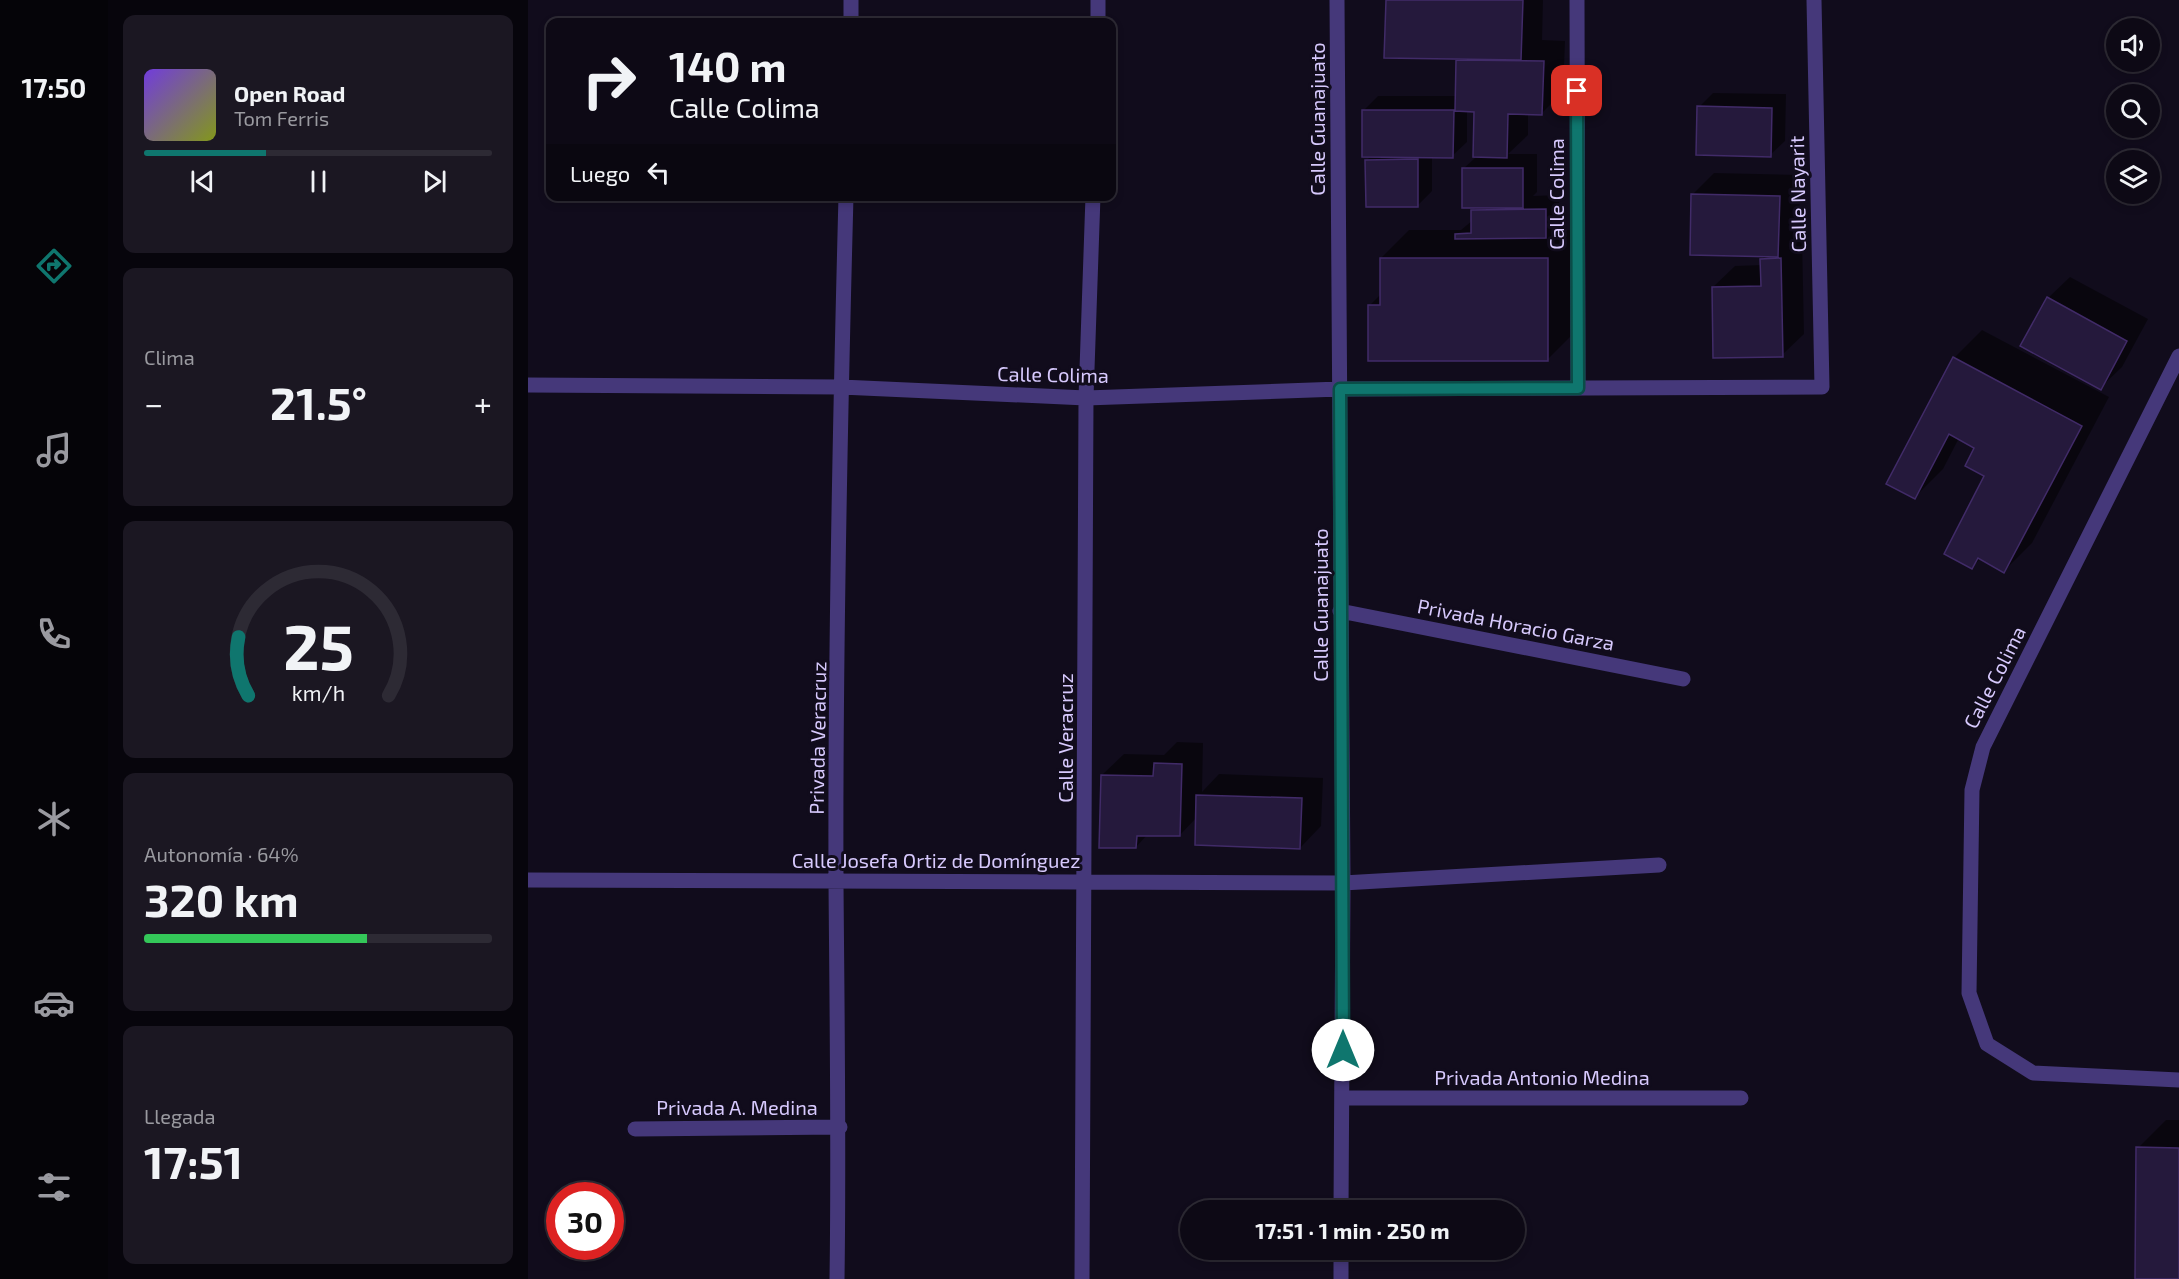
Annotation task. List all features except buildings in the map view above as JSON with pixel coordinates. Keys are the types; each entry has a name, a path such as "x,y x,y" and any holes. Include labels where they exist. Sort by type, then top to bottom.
{"street":[{"path":"851,0 851,18"},
{"path":"1098,0 1098,18"},
{"name":"Calle Guanajuato","path":"1337,0 1343,883 1341,1200"},
{"name":"Calle Colima","path":"1577,0 1578,388"},
{"name":"Calle Nayarit","path":"1814,0 1822,387"},
{"name":"Privada Veracruz","path":"837,1279 840,1127 836,881 841,387 846,201"},
{"name":"Calle Veracruz","path":"1082,1279 1086,398 1092,201"},
{"name":"Calle Colima","path":"2179,356 1983,747 1972,790 1968,993 1988,1044 2034,1073 2179,1080"},
{"name":"Calle Colima","path":"528,386 841,387 1086,398 1340,389 1822,387"},
{"name":"Privada Horacio Garza","path":"1340,611 1683,679"},
{"name":"Calle Josefa Ortiz de Domínguez","path":"528,880 1343,883 1659,865"},
{"name":"Privada Antonio Medina","path":"1343,1098 1741,1098"},
{"name":"Privada A. Medina","path":"635,1129 840,1127"},
{"path":"1341,1260 1341,1279"}],"route":[{"path":"1343,1050 1340,389 1578,388 1577,91"}]}
